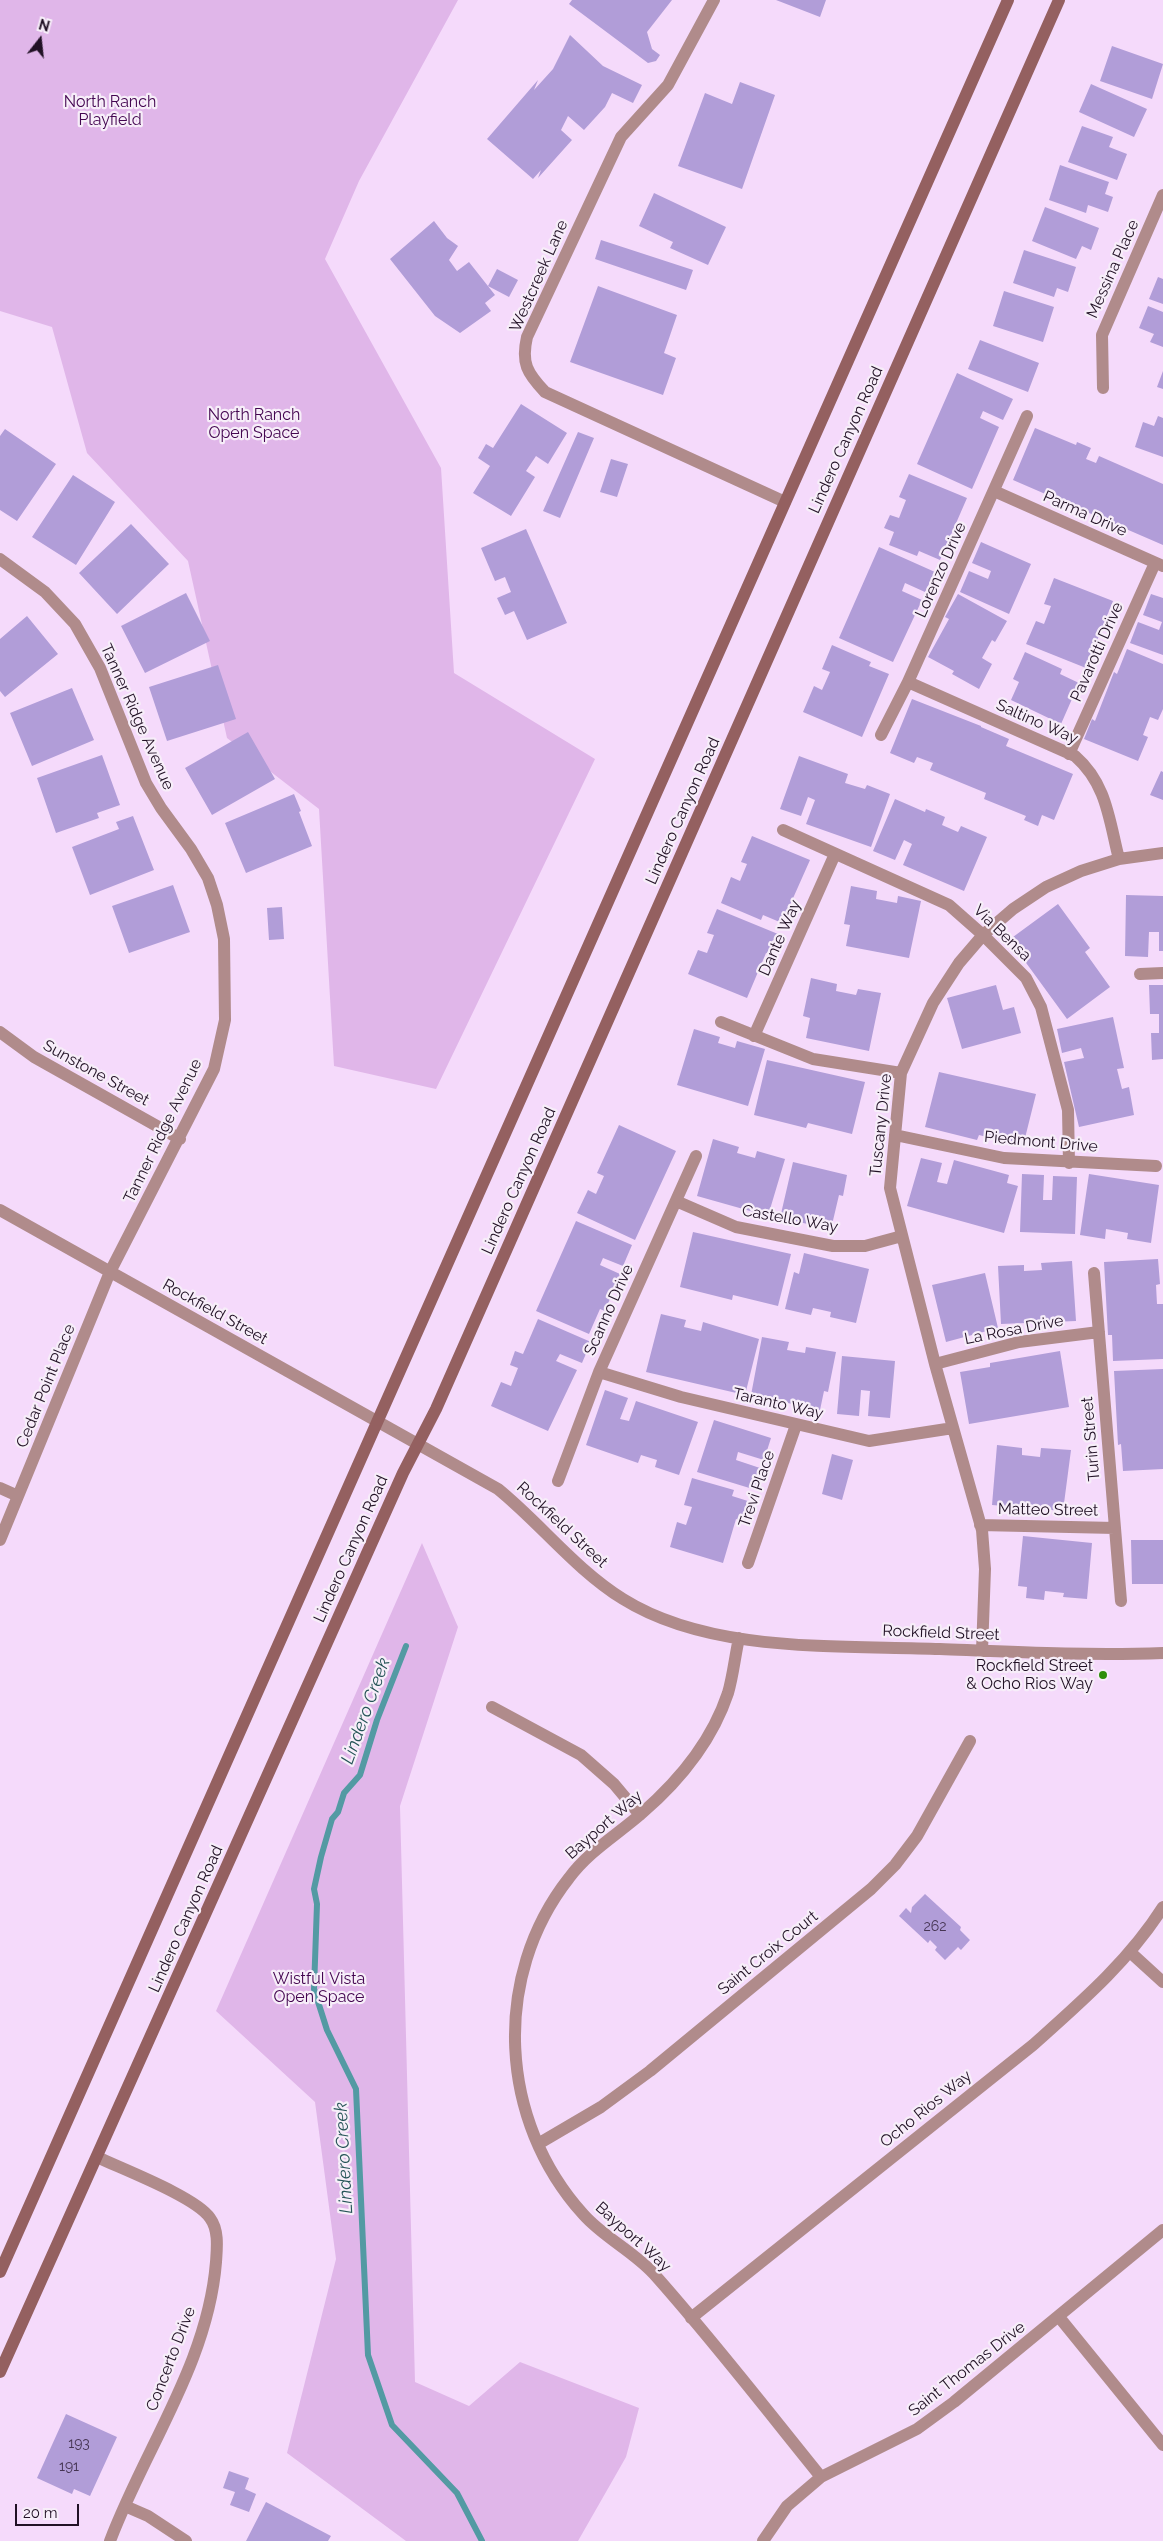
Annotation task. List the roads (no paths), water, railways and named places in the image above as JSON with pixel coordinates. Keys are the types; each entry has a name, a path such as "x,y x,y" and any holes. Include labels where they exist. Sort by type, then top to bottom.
{"main road":[{"name":"Lindero Canyon Road","path":"0,2272 362,1452 378,1423 1008,0"},
{"name":"Lindero Canyon Road","path":"0,2372 417,1444 436,1409 1059,0"}],"street":[{"name":"Westcreek Lane","path":"714,0 668,85 621,137 528,337 524,354 529,375 544,392 785,502"},
{"name":"Messina Place","path":"1103,388 1102,335 1163,195"},
{"name":"Lorenzo Drive","path":"881,735 908,682 1027,416"},
{"name":"Parma Drive","path":"994,491 1159,565"},
{"name":"Tanner Ridge Avenue","path":"0,559 45,592 75,624 100,668 146,783 161,808 191,848 208,878 217,905 224,938 225,1020 214,1069 180,1139 110,1272"},
{"name":"Pavarotti Drive","path":"1070,754 1159,565"},
{"name":"Saltino Way","path":"908,682 1070,754 1089,768 1101,788 1119,859"},
{"name":"Via Bensa","path":"783,830 948,905 983,935 1026,978 1041,1006 1068,1110 1069,1163"},
{"name":"Tuscany Drive","path":"982,1651 985,1569 980,1525 935,1364 890,1188 901,1072 933,1003 958,963 983,935 1013,909 1046,888 1081,871 1119,859 1163,853"},
{"name":"Dante Way","path":"754,1036 835,854"},
{"path":"1140,974 1163,973"},
{"path":"721,1022 813,1059 901,1072"},
{"name":"Sunstone Street","path":"0,1032 34,1057 180,1139"},
{"name":"Piedmont Drive","path":"895,1135 1004,1158 1069,1163 1156,1166"},
{"name":"Scanno Drive","path":"558,1481 599,1372 696,1156"},
{"name":"Castello Way","path":"676,1201 736,1227 833,1246 865,1246 902,1236"},
{"name":"Rockfield Street","path":"0,1210 498,1489 528,1513 582,1570 624,1599 677,1624 739,1638 790,1644 982,1651 1163,1653"},
{"name":"Cedar Point Place","path":"0,1540 110,1272"},
{"name":"Turin Street","path":"1094,1273 1121,1601"},
{"name":"La Rosa Drive","path":"935,1364 1019,1342 1099,1332"},
{"name":"Taranto Way","path":"599,1372 681,1397 869,1441 953,1428"},
{"name":"Trevi Place","path":"748,1563 796,1425"},
{"path":"0,1488 18,1496"},
{"name":"Matteo Street","path":"980,1525 1115,1528"},
{"name":"Bayport Way","path":"739,1638 728,1694 708,1737 678,1780 640,1815 598,1847 569,1878 540,1922 524,1964 515,2009 514,2052 521,2096 538,2144 557,2179 583,2215 652,2272 821,2476"},
{"path":"492,1707 581,1755 614,1784 640,1815"},
{"name":"Saint Croix Court","path":"538,2144 601,2107 650,2071 871,1889 895,1865 918,1836 970,1741"},
{"name":"Ocho Rios Way","path":"691,2318 1033,2045 1078,2004 1130,1952 1163,1907"},
{"path":"1130,1952 1163,1982"},
{"name":"Concerto Drive","path":"97,2157 194,2203 210,2218 218,2241 214,2282 204,2326 182,2384 110,2541"},
{"name":"Saint Thomas Drive","path":"763,2541 787,2506 821,2476 917,2430 1059,2317 1163,2230"},
{"path":"1059,2317 1163,2445"},
{"path":"125,2506 148,2516 186,2541"}],"waterway":[{"name":"Lindero Creek","path":"406,1646 377,1720 360,1775 344,1793 338,1812 332,1819 321,1857 314,1889 317,1904 314,1989 327,2030 356,2089 368,2355 392,2425 457,2493 482,2541"}],"place":[{"name":"Rockfield Street & Ocho Rios Way","path":"1103,1675"}],"park label":[{"name":"North Ranch Playfield","path":"110,111"},
{"name":"North Ranch Open Space","path":"254,424"},
{"name":"Wistful Vista Open Space","path":"319,1988"}]}
